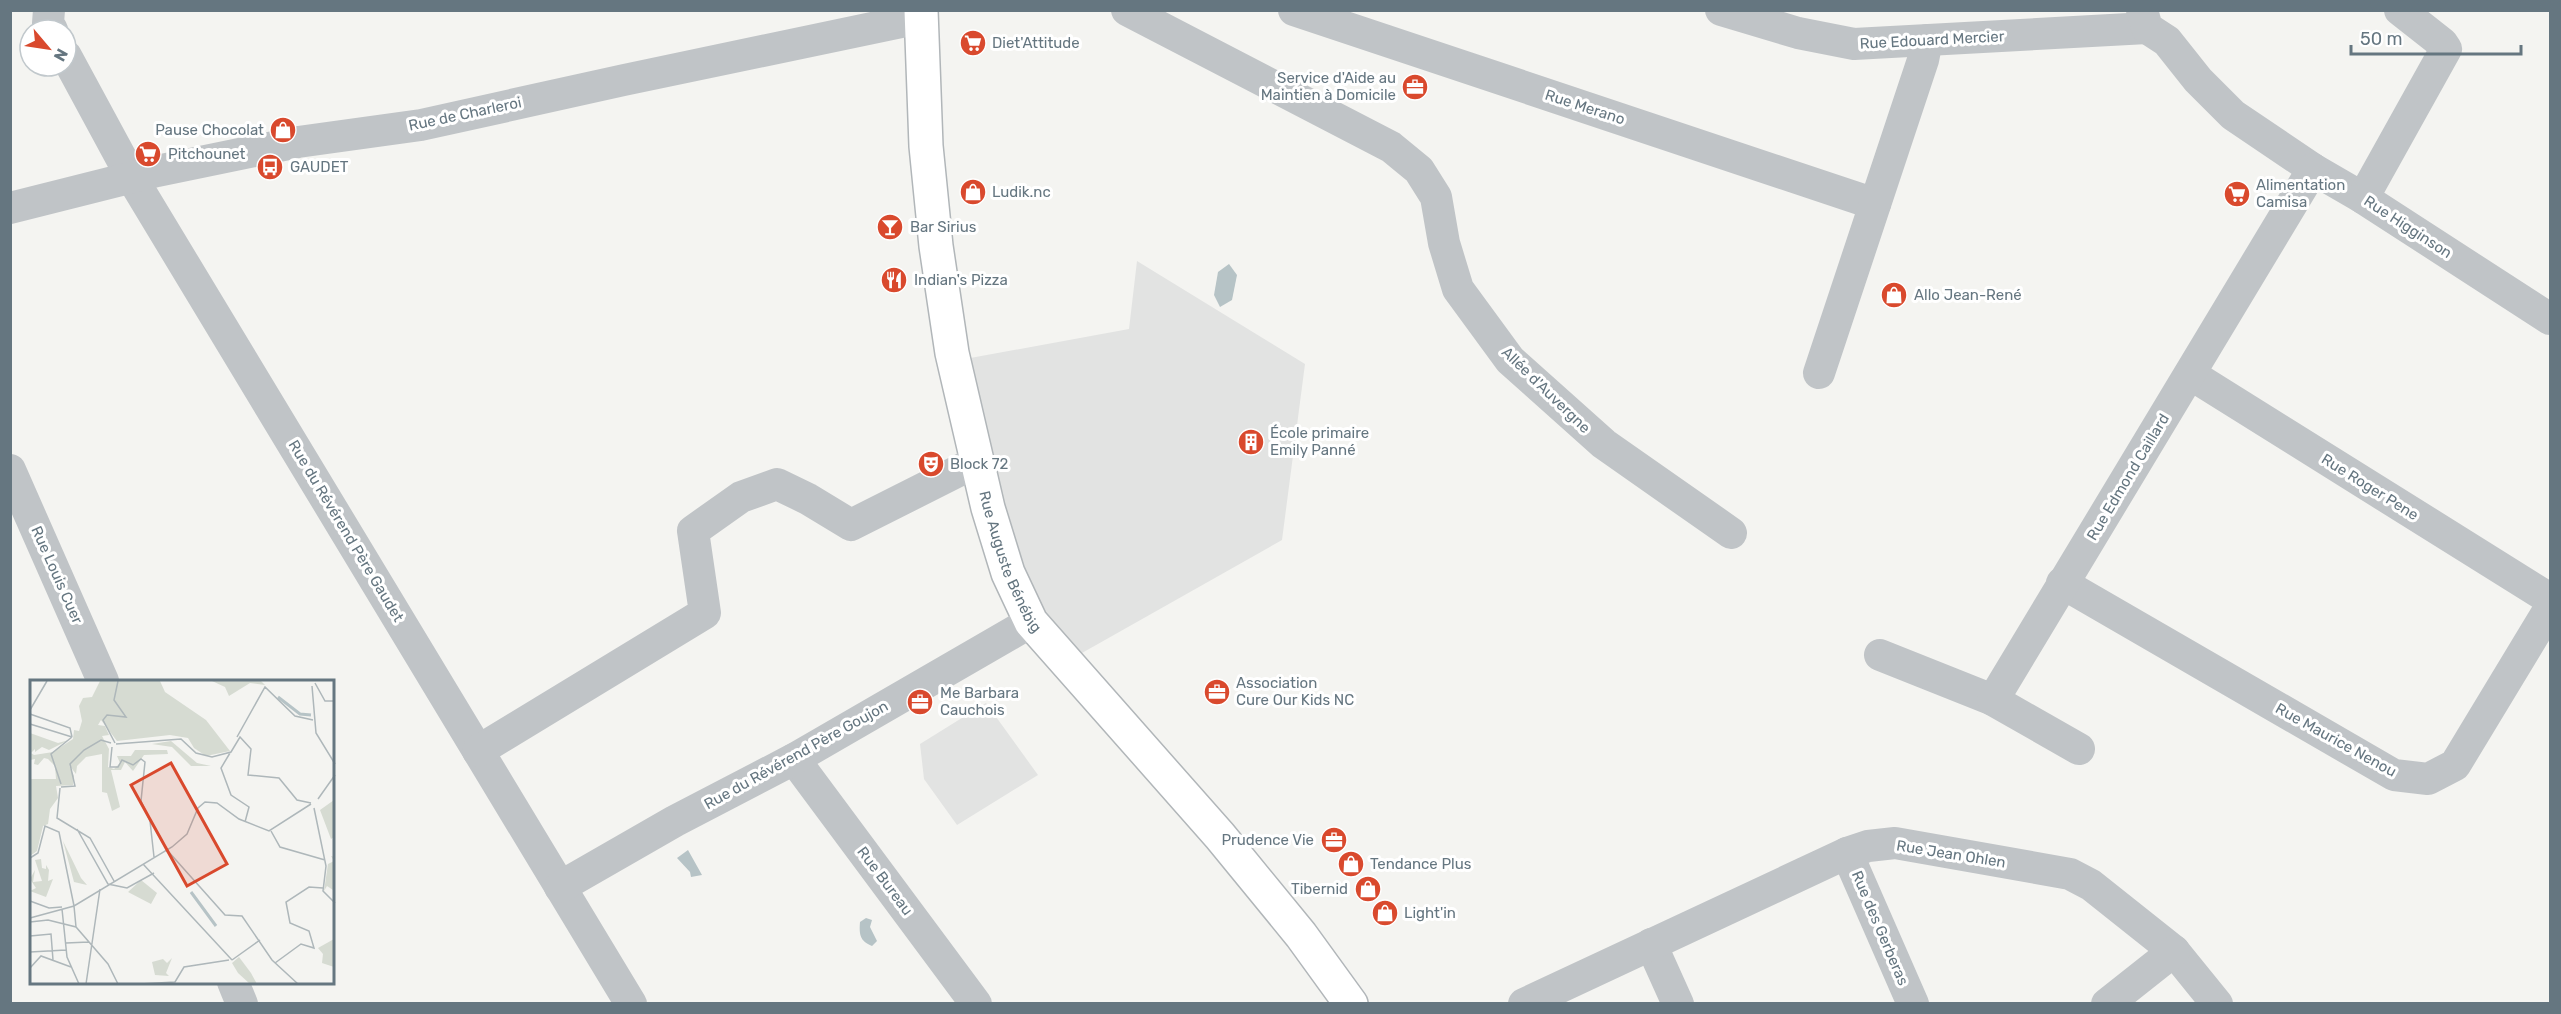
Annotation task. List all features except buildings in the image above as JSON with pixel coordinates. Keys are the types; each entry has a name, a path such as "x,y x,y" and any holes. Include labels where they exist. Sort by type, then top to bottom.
{"main road":[{"name":"Rue Auguste Bénébig","path":"920,14 926,146 936,246 952,353 988,508 1008,573 1031,622 1220,836 1301,935 1351,1004"}],"street":[{"name":"Allée d'Auvergne","path":"1127,10 1391,147 1419,170 1436,197 1444,243 1458,289 1510,360 1604,444 1731,533"},
{"name":"Rue Merano","path":"1294,10 1875,204"},
{"name":"Rue Edouard Mercier","path":"1721,10 1798,33 1854,44 1927,40 2145,19"},
{"path":"2363,198 2446,49 2442,43 2400,10"},
{"name":"Rue de Charleroi","path":"10,208 132,178 298,142 421,125 920,14"},
{"name":"Rue Higginson","path":"2145,19 2167,41 2198,80 2233,115 2313,169 2363,198 2550,319"},
{"path":"1819,373 1923,60 1927,40"},
{"name":"Rue du Révérend Père Gaudet","path":"78,78 132,178 631,1004"},
{"name":"Rue Edmond Caillard","path":"1994,700 2062,583 2313,169"},
{"name":"Rue Roger Pene","path":"2190,374 2550,599"},
{"path":"478,751 705,614 693,531 741,497 777,484 808,499 851,525 978,461"},
{"name":"Rue Louis Cuer","path":"10,470 103,680"},
{"name":"Rue Maurice Nenou","path":"2062,583 2394,775 2428,779 2456,765 2550,608"},
{"name":"Rue du Révérend Père Goujon","path":"560,887 675,822 794,759 1031,622"},
{"path":"1880,655 1994,700 2079,749"},
{"name":"Rue Bureau","path":"794,759 976,1004"},
{"name":"Rue Jean Ohlen","path":"1524,1004 1847,853 1868,846 1895,843 2070,874 2091,885 2174,951 2217,1004"},
{"name":"Rue des Gerberas","path":"1847,853 1912,1004"},
{"path":"1651,944 1678,1004"},
{"path":"2107,1004 2174,951"},
{"path":"234,984 242,1004"}],"shaded area":[{"path":"1137,261 1305,364 1282,540 1066,662 1031,622 954,361 1129,329"},
{"path":"1229,264 1237,275 1232,300 1220,307 1214,295 1218,272"},
{"path":"986,703 1038,775 957,825 924,779 920,744"},
{"path":"688,850 702,875 691,877 690,872 677,858"},
{"path":"866,918 872,920 870,927 877,941 872,946 863,940 860,934 860,922"}],"place":[{"name":"Diet'Attitude","path":"973,43"},
{"name":"Service d'Aide au Maintien à Domicile","path":"1415,87"},
{"name":"Pause Chocolat","path":"283,130"},
{"name":"Pitchounet","path":"148,154"},
{"name":"GAUDET","path":"270,167"},
{"name":"Ludik.nc","path":"973,192"},
{"name":"Alimentation Camisa","path":"2237,194"},
{"name":"Bar Sirius","path":"890,227"},
{"name":"Indian's Pizza","path":"894,280"},
{"name":"Allo Jean-René","path":"1894,295"},
{"name":"École primaire Emily Panné","path":"1251,442"},
{"name":"Block 72","path":"931,464"},
{"name":"Association Cure Our Kids NC","path":"1217,692"},
{"name":"Me Barbara Cauchois","path":"920,702"},
{"name":"Prudence Vie","path":"1334,840"},
{"name":"Tendance Plus","path":"1351,864"},
{"name":"Tibernid","path":"1368,889"},
{"name":"Light'in","path":"1385,913"}]}
